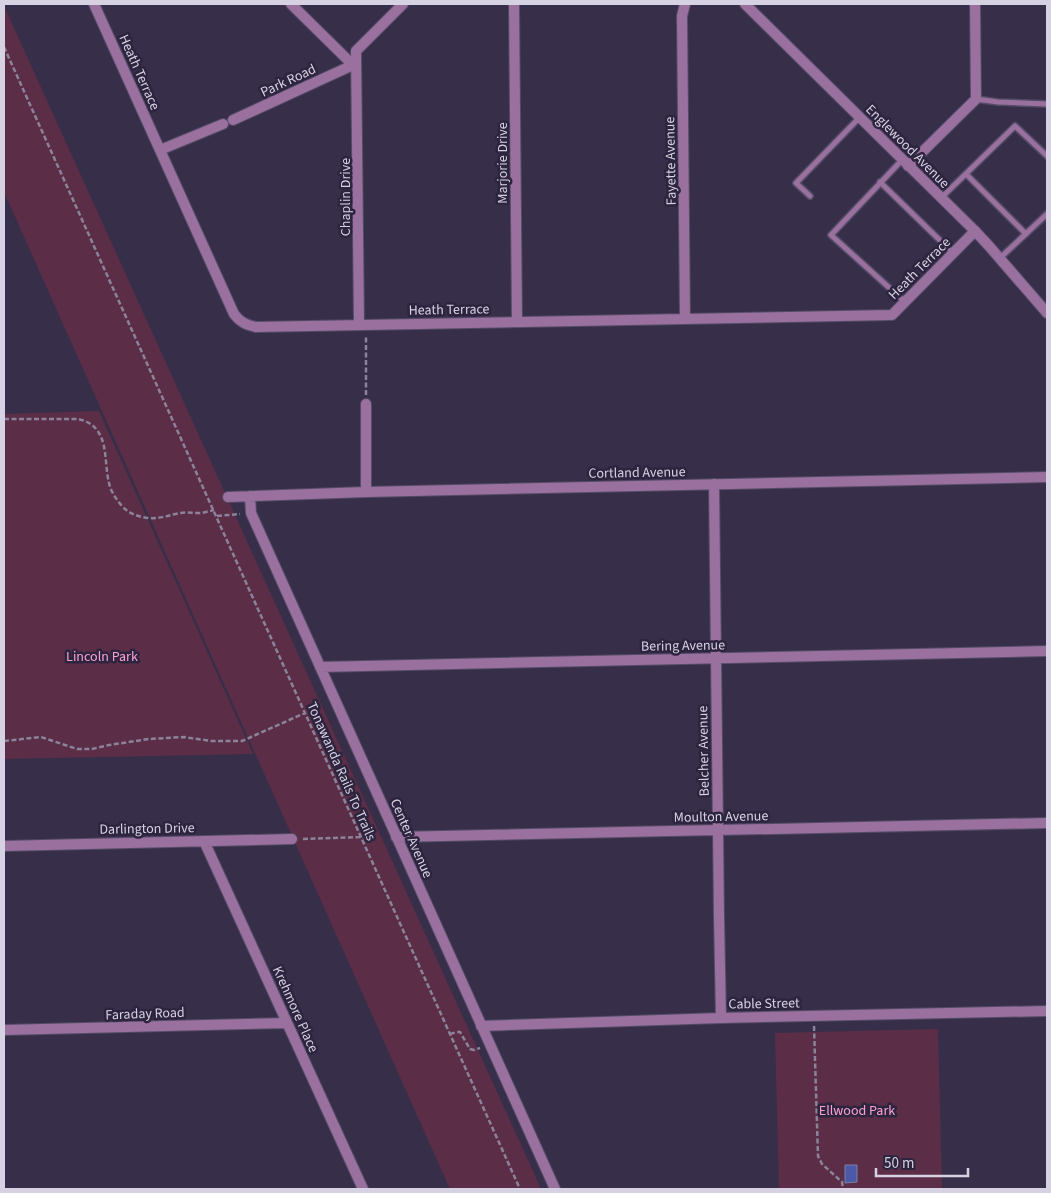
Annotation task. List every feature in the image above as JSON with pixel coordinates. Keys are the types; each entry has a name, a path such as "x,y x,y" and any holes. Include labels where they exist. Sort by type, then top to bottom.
{"street":[{"name":"Heath Terrace","path":"94,4 234,314 239,321 247,325 256,327 892,315 975,231"},
{"path":"291,4 355,66"},
{"path":"355,66 356,51 403,4"},
{"name":"Marjorie Drive","path":"514,4 517,322"},
{"name":"Fayette Avenue","path":"685,4 682,16 685,319"},
{"name":"Englewood Avenue","path":"745,4 975,231 1047,313"},
{"path":"905,163 976,99 975,4"},
{"name":"Park Road","path":"234,120 355,66"},
{"name":"Chaplin Drive","path":"355,66 362,324"},
{"path":"160,150 223,124"},
{"path":"366,404 366,492"},
{"name":"Cortland Avenue","path":"228,497 366,492 1047,477"},
{"name":"Belcher Avenue","path":"714,484 721,1018"},
{"name":"Center Avenue","path":"250,496 251,513 555,1189"},
{"name":"Bering Avenue","path":"320,667 1047,651"},
{"name":"Moulton Avenue","path":"396,837 1047,823"},
{"name":"Darlington Drive","path":"4,846 292,839"},
{"name":"Krehmore Place","path":"204,841 363,1189"},
{"name":"Cable Street","path":"481,1026 721,1018 1047,1011"},
{"name":"Faraday Road","path":"4,1030 287,1023"}],"lane":[{"path":"976,99 1047,104"},
{"path":"810,196 796,183 860,118"},
{"path":"941,198 1015,126 1047,156"},
{"path":"905,163 880,182 831,235 905,302"},
{"path":"966,174 1026,234"},
{"path":"880,182 953,253"},
{"path":"1000,258 1047,214"}],"path":[{"name":"Tonawanda Rails To Trails","path":"4,46 520,1189"},
{"path":"362,324 367,356 366,404"},
{"path":"4,419 78,419 91,424 97,431 105,449 110,489 115,499 131,513 138,516 155,518 214,510"},
{"path":"217,516 243,513"},
{"path":"4,741 41,736 77,749 92,749 150,739 184,737 211,741 242,741 305,713"},
{"path":"292,839 362,837"},
{"path":"814,1026 818,1156 822,1164 842,1182 842,1189"},
{"path":"450,1034 460,1032 470,1049 474,1050 483,1047"}],"green space":[{"path":"4,6 541,1189 450,1189 4,192"},
{"name":"Lincoln Park","path":"99,411 253,754 4,759 4,414"},
{"name":"Ellwood Park","path":"938,1029 942,1189 779,1189 775,1033"}],"building":[{"path":"845,1165 857,1165 857,1182 845,1183"}]}
